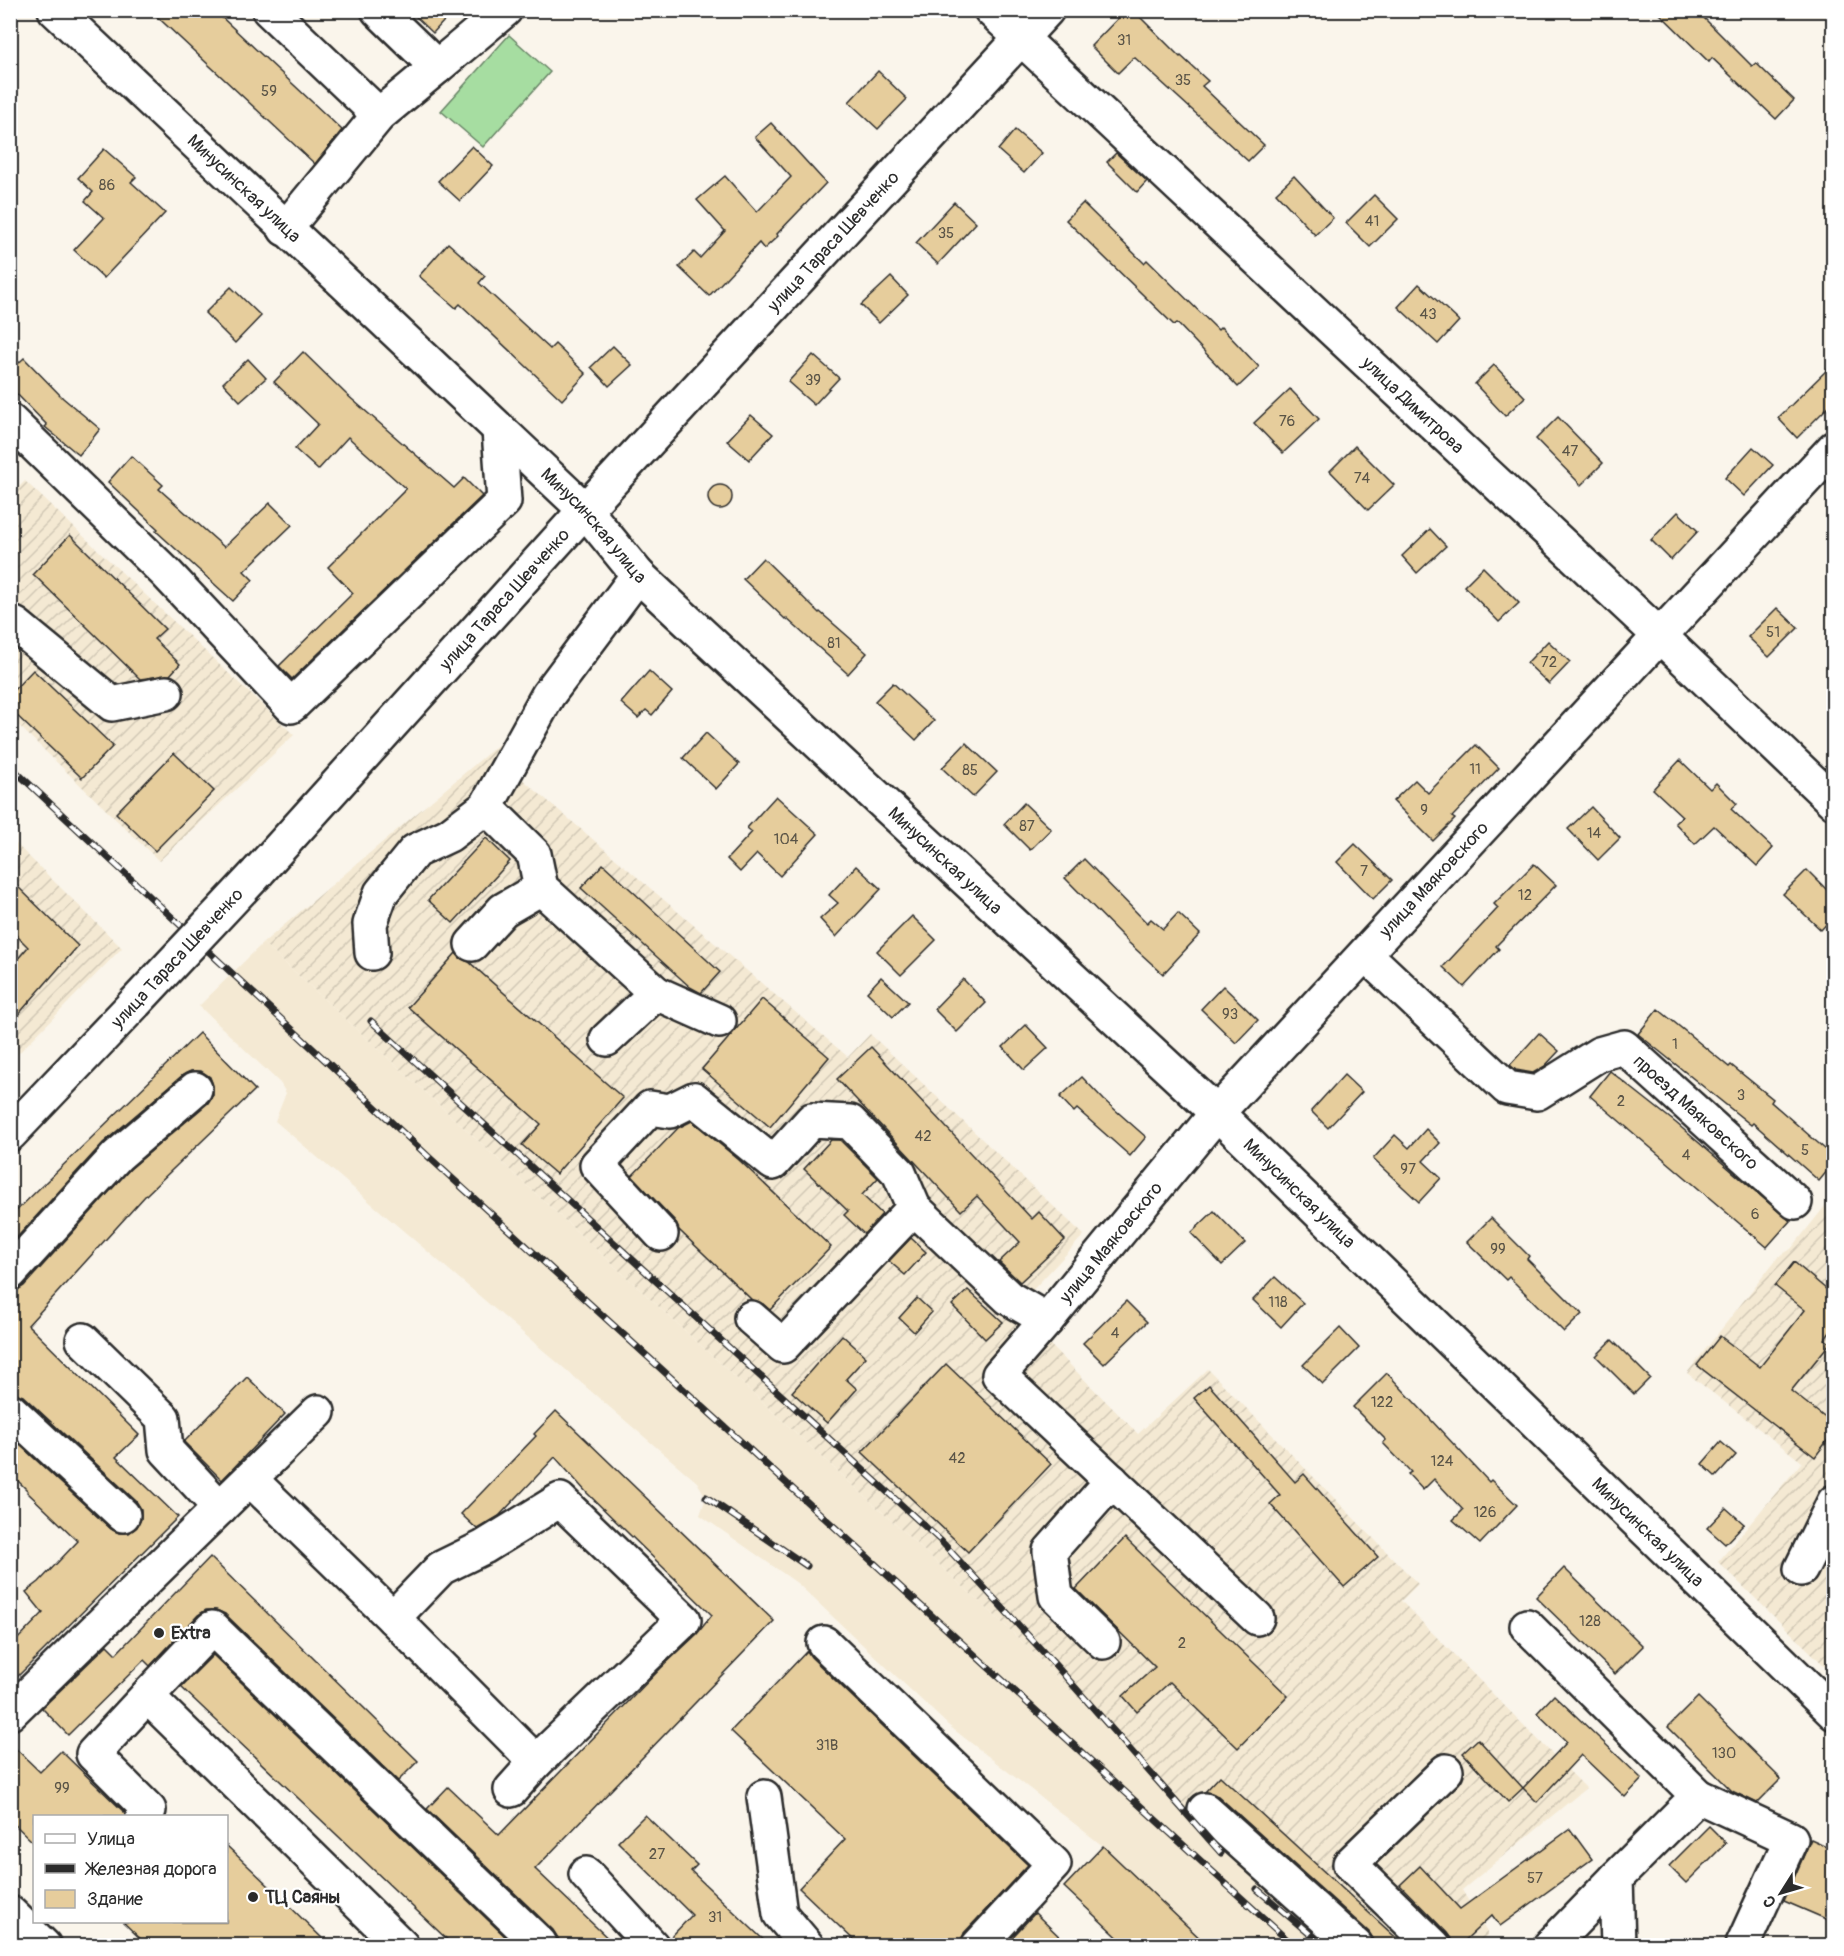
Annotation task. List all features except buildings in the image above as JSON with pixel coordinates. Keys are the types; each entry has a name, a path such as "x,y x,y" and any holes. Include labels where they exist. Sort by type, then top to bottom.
{"street":[{"name":"Минусинская улица","path":"55,10 585,510 638,575 1217,1113 1833,1713"},
{"path":"269,10 379,115"},
{"path":"378,10 437,67"},
{"path":"285,229 379,115 505,10"},
{"name":"улица Димитрова","path":"991,10 1660,636 1833,802"},
{"name":"улица Тараса Шевченко","path":"10,1134 257,873 585,510 1047,10"},
{"path":"10,420 167,574 291,706 504,501 499,430"},
{"name":"улица Маяковского","path":"1112,1481 999,1375 1217,1113 1833,448"},
{"path":"372,953 370,924 381,894 416,851 449,835 486,807 548,694 638,575"},
{"path":"10,622 112,704 166,693"},
{"path":"486,807 534,854 541,888 656,993 719,1021"},
{"path":"472,944 503,910 541,888"},
{"name":"проезд Маяковского","path":"1365,954 1507,1088 1537,1093 1599,1054 1624,1047 1795,1202"},
{"path":"607,1039 656,993"},
{"path":"10,1274 117,1156 195,1089"},
{"path":"661,1233 597,1165 650,1108 670,1111 694,1099 773,1163 812,1120 850,1122 899,1173 914,1208 1010,1298 1047,1320"},
{"path":"751,1318 783,1346 914,1208"},
{"path":"83,1340 164,1418 166,1450 220,1508"},
{"path":"10,1410 123,1515"},
{"path":"10,1713 318,1412"},
{"path":"250,1479 536,1762"},
{"path":"1103,1642 1056,1596 1050,1551 1112,1481 1257,1618"},
{"path":"393,1618 441,1568 484,1547 560,1500 684,1620 536,1762 511,1791"},
{"path":"1800,1569 1833,1502"},
{"path":"1527,1626 1698,1796 1791,1839 1742,1946"},
{"path":"144,1815 149,1810 93,1754 212,1628 540,1944 538,1946"},
{"path":"824,1643 1054,1864 978,1946"},
{"path":"147,1696 402,1946"},
{"path":"1434,1946 1350,1863 1446,1771"},
{"path":"1550,1946 1698,1796"},
{"path":"764,1797 780,1914 807,1946"},
{"path":"1205,1810 1356,1946"},
{"path":"586,1874 652,1946"},
{"path":"1616,1878 1618,1946"}],"shaded area":[{"path":"25,481 294,735 159,861 11,718 10,496"},
{"path":"557,695 521,778 848,1057 870,1034 1084,1235 1015,1309 1138,1434 1208,1369 1418,1584 1401,1601 1586,1788 1462,1890 1488,1934 1479,1945 1336,1945 1253,1872 1006,1626 263,943"},
{"path":"10,838 122,948 11,1061 10,1061"},
{"path":"263,943 1006,1626 1253,1872 1336,1945 1203,1945 1103,1846 948,1725 797,1583 700,1515 706,1497 697,1482 275,1121 286,1093 280,1083 199,1006"},
{"path":"1833,1196 1833,1674 1718,1562 1802,1462 1687,1373 1778,1257 1791,1249"}],"green space":[{"path":"509,35 550,72 483,147 441,111"}],"railway":[{"path":"10,766 431,1159 1294,1946"},
{"path":"371,1021 941,1541 1058,1668 1221,1853"},
{"path":"706,1497 807,1566"},
{"path":"1257,1889 1324,1946"}],"place":[{"name":"Extra","path":"159,1633"},
{"name":"ТЦ Саяны","path":"253,1897"}]}
